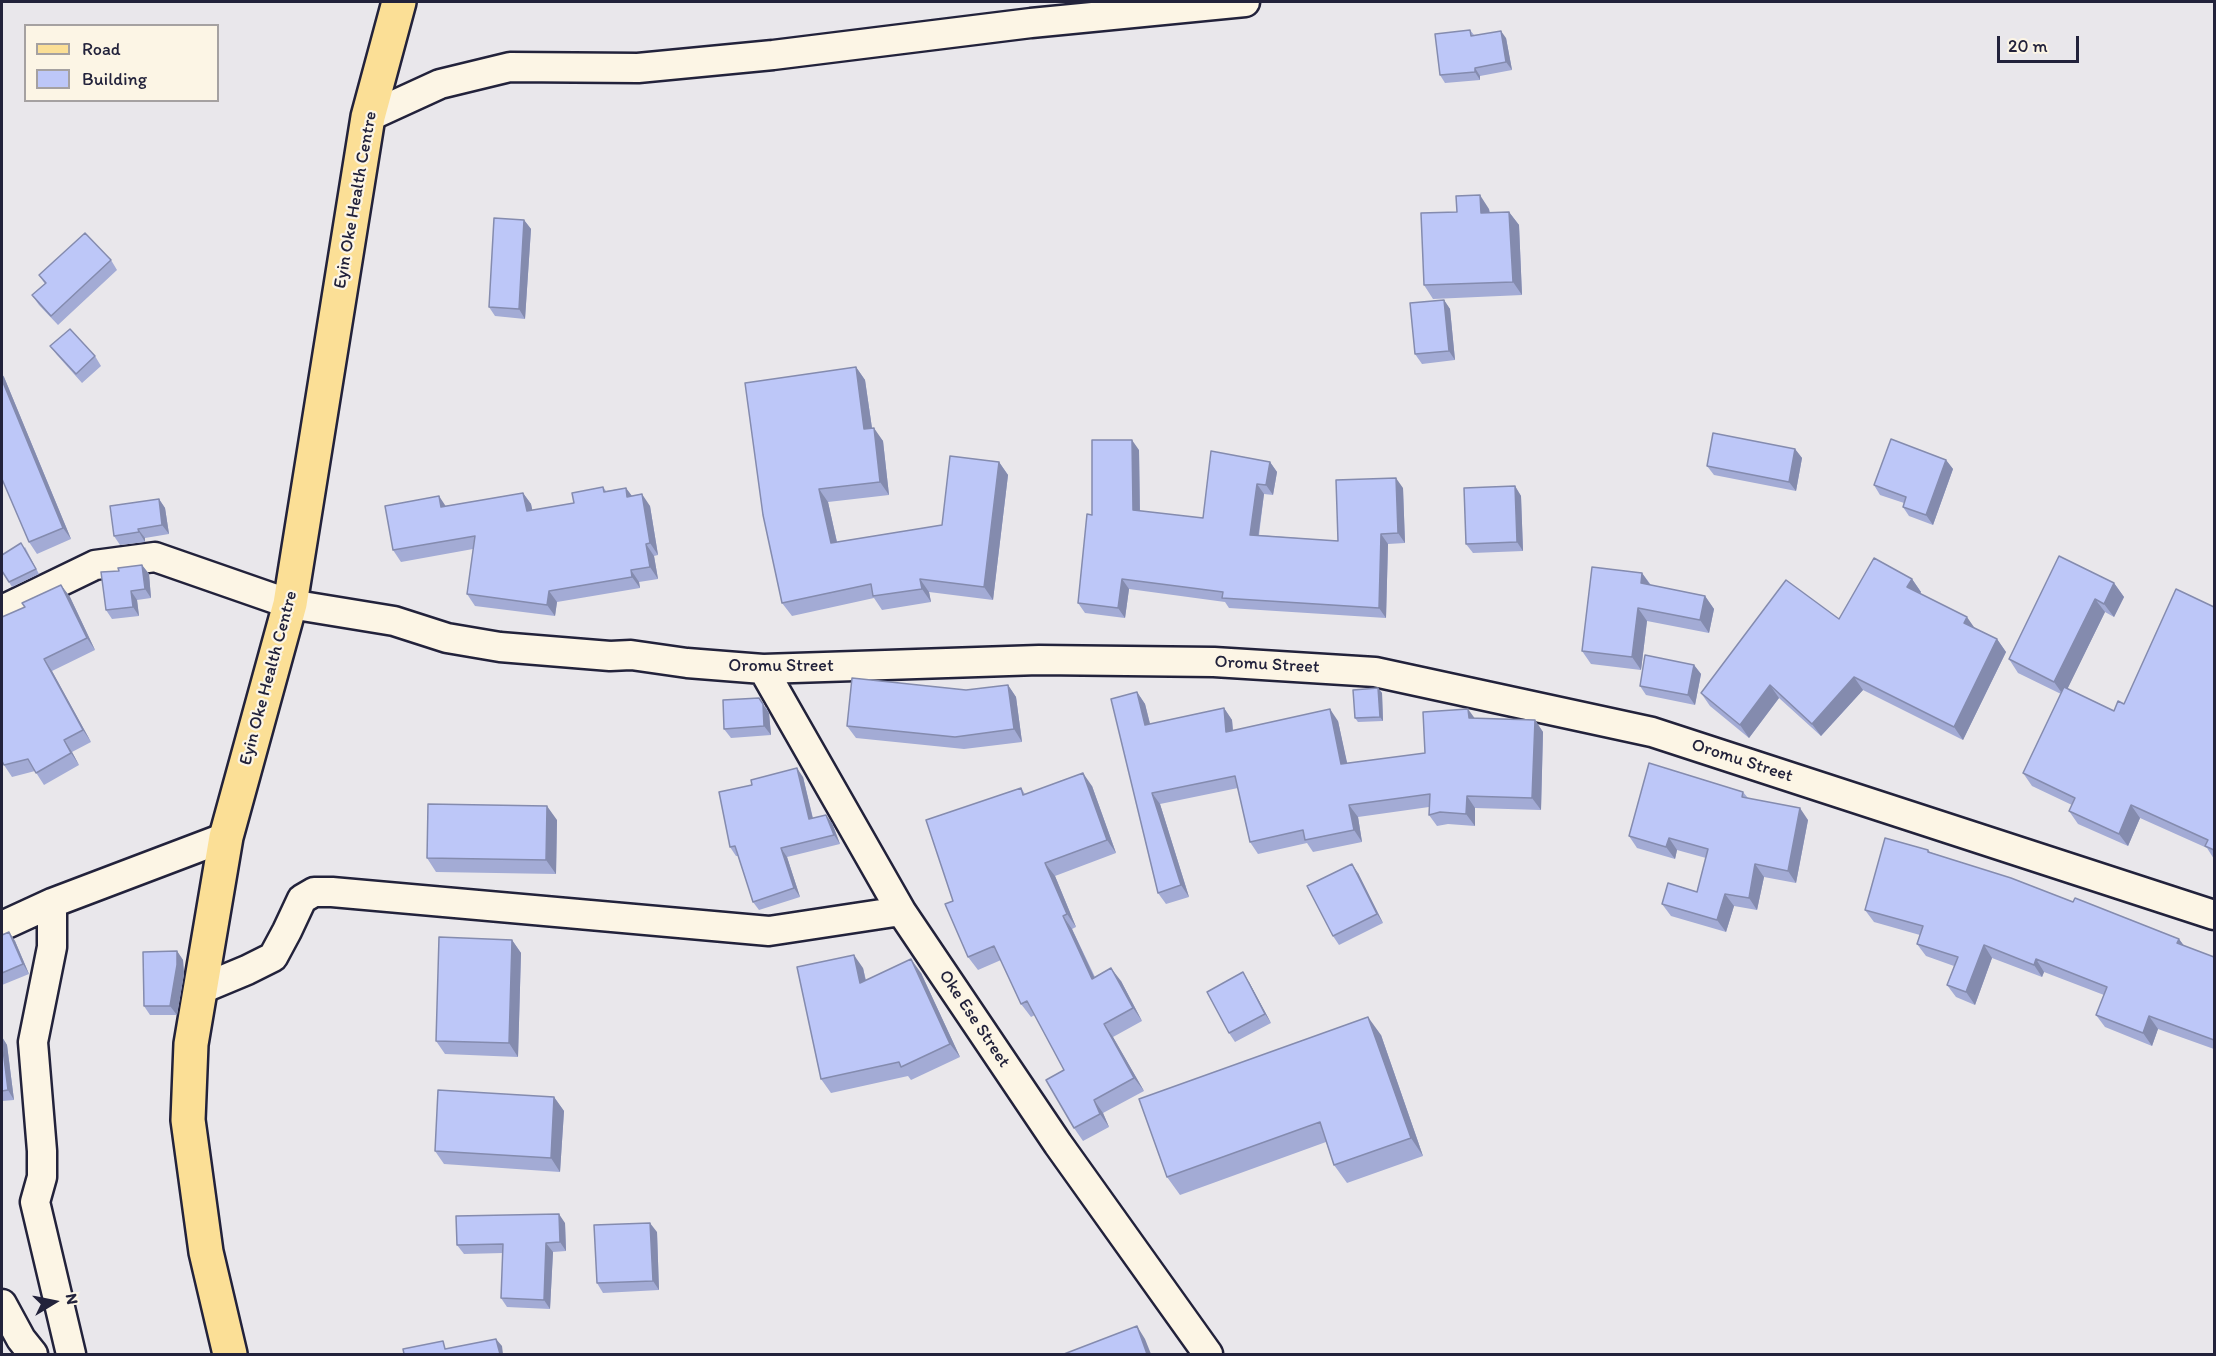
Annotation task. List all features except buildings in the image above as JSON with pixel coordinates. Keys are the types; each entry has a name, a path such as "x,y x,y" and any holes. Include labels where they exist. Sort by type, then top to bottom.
{"main road":[{"name":"Eyin Oke Health Centre","path":"230,1354 206,1251 188,1120 191,1044 226,837 290,604 368,117 399,2"}],"street":[{"path":"368,117 440,84 510,67 638,68 785,54 1031,23 1245,2"},
{"name":"Oromu Street","path":"2,610 95,565 155,557 290,604 394,621 447,638 500,647 610,656 631,655 687,663 763,669 1039,660 1215,662 1375,672 1652,732 2214,915"},
{"name":"Oke Ese Street","path":"763,669 901,911 1058,1144 1208,1354"},
{"path":"2,926 52,903 226,837"},
{"path":"199,990 273,957 302,899 314,892 770,932 901,911"},
{"path":"52,903 52,947 33,1042 42,1151 42,1177 35,1202 71,1354"},
{"path":"2,1304 18,1346"}]}
